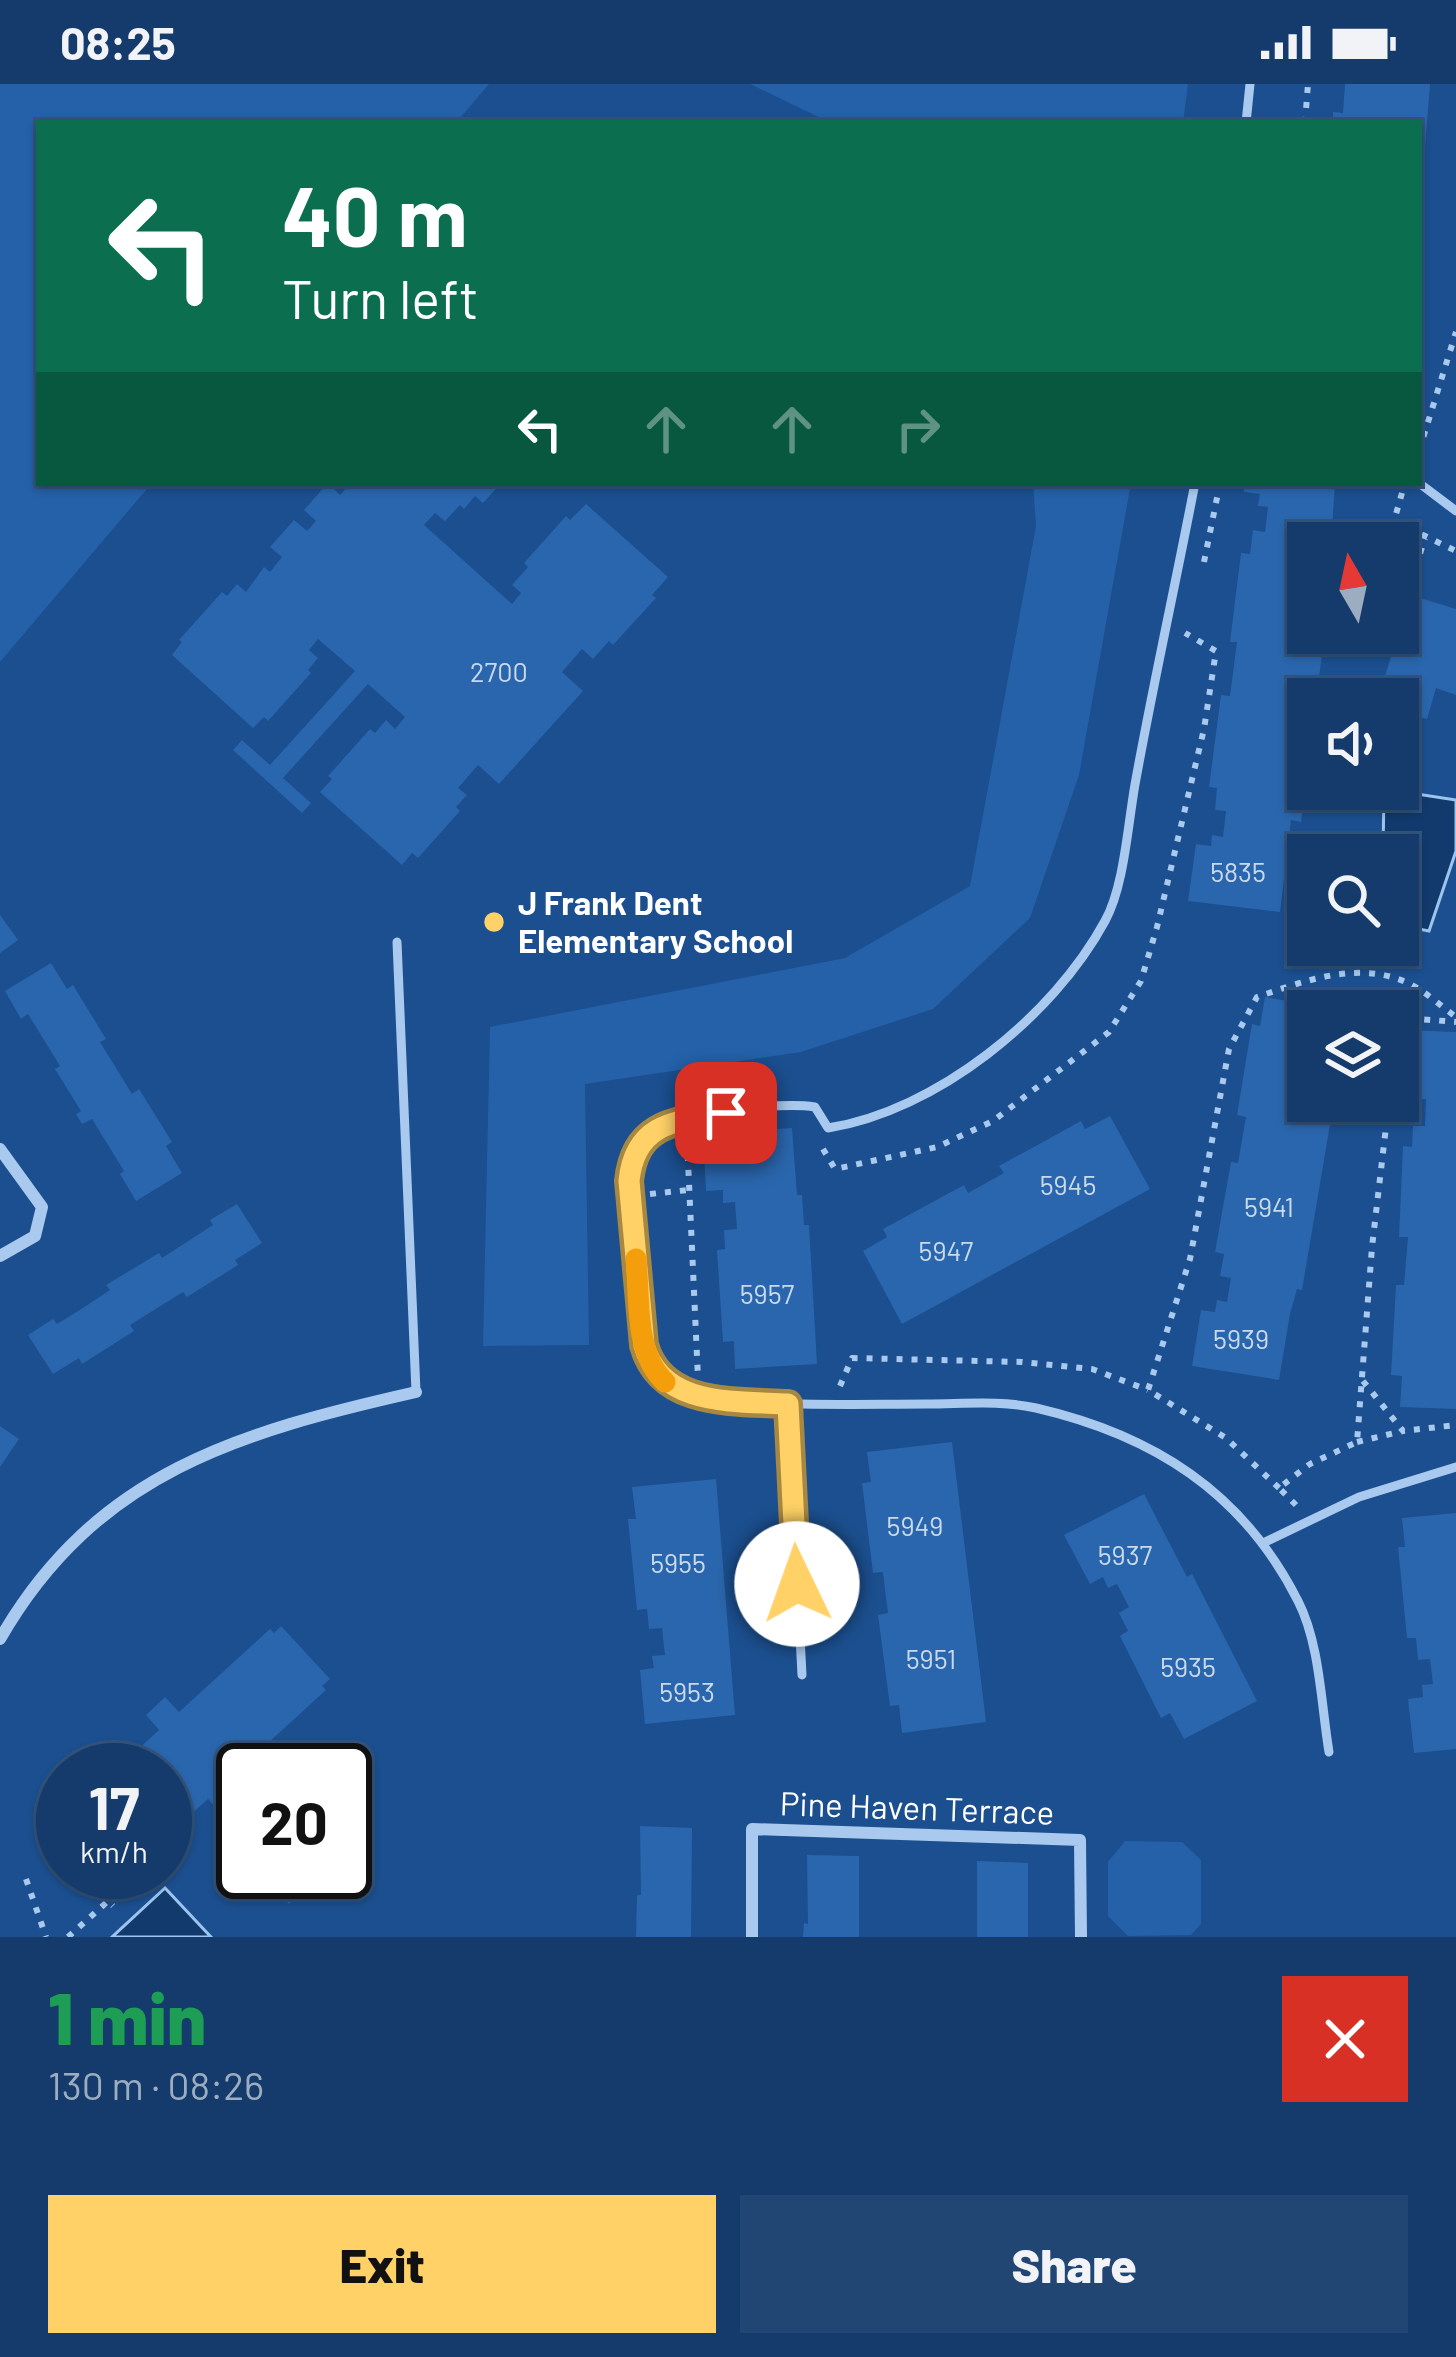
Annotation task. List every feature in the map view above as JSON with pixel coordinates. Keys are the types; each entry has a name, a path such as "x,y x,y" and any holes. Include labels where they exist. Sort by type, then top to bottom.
{"street":[{"path":"0,1149 43,1207 35,1236 0,1256"},
{"path":"0,1640 5,1620 49,1568 102,1515 166,1472 231,1441 314,1415 416,1392"},
{"name":"Pine Haven Terrace","path":"752,1937 752,1829 1080,1840 1081,1937"}],"lane":[{"path":"1246,120 1250,84"},
{"path":"1422,485 1456,511"},
{"path":"1194,486 1107,920 1047,1000 1000,1043 934,1091 846,1126 828,1128 815,1107 789,1103 684,1120 651,1132 632,1154 630,1197 644,1345 650,1365 663,1381 685,1393 788,1404 1032,1407 1126,1438 1178,1464 1222,1496 1263,1543 1300,1604 1329,1752"},
{"path":"398,942 416,1392"},
{"path":"788,1404 802,1675"},
{"path":"1263,1543 1359,1496 1456,1467"}],"path":[{"path":"1305,120 1308,84"},
{"path":"1422,441 1456,332"},
{"path":"1399,486 1403,491 1394,521 1456,551"},
{"path":"1419,557 1425,538"},
{"path":"1310,1520 1226,1438 1148,1390 1190,1259 1229,1049 1257,997 1329,974 1384,975 1411,984 1456,1020"},
{"path":"1419,1018 1456,1020"},
{"path":"1357,1442 1386,1122"},
{"path":"630,1197 688,1190"},
{"path":"1361,1378 1403,1431"},
{"path":"1279,1488 1310,1464 1357,1442 1456,1425"},
{"path":"26,1879 46,1937"},
{"path":"68,1937 108,1901 113,1906"}],"shaded area":[{"path":"0,84 489,84 459,120 36,120 36,486 149,486 0,662"},
{"path":"750,84 1188,84 1183,120 825,120"},
{"path":"1033,486 1130,486 1079,775 1030,918 933,1009 801,1052 585,1084 589,1345 483,1346 490,1027 845,958 970,886 1036,526"},
{"path":"1419,794 1456,800 1456,851 1429,931 1419,929 1419,834 1383,834 1384,810 1419,810"},
{"path":"1125,1841 1182,1842 1201,1860 1201,1924 1191,1935 1128,1936 1108,1916 1108,1862"},
{"path":"153,1899 175,1899 211,1937 112,1937"}],"building":[{"path":"1345,84 1430,84 1422,185 1422,120 1333,120 1333,112 1343,113"},
{"path":"325,486 340,495 348,486 498,486 483,503 475,496 445,521 435,513 424,525 512,604 521,593 512,585 528,567 524,563 566,516 570,520 586,504 668,577 652,595 656,598 613,645 609,641 593,659 582,649 562,672 583,691 499,784 478,765 458,788 467,795 456,807 460,811 418,858 412,853 402,865 320,792 332,779 328,776 370,729 375,733 386,720 395,729 405,717 368,684 283,778 311,803 302,813 233,750 242,740 270,765 355,671 318,639 309,650 318,658 308,670 311,673 268,721 264,717 253,728 172,655 179,640 222,592 227,596 237,584 246,592 264,567 270,572 282,557 270,547 294,520 307,531 316,521 304,510"},
{"path":"1245,486 1335,486 1332,522 1287,522 1287,654 1322,654 1319,678 1287,678 1287,810 1302,810 1301,822 1291,820 1287,834 1280,912 1188,901 1196,844 1211,846 1212,835 1223,837 1226,811 1215,810 1217,788 1209,787 1221,695 1230,696 1237,642 1230,642 1241,553 1250,554 1253,530 1265,532 1268,507 1258,506 1260,494 1244,492"},
{"path":"1419,598 1456,609 1456,695 1436,688 1427,719 1419,717 1419,678 1384,678 1392,654 1419,654"},
{"path":"0,915 18,940 0,953"},
{"path":"51,963 67,989 73,985 132,1094 139,1089 172,1142 166,1146 182,1173 136,1201 120,1174 124,1171 92,1119 82,1124 76,1114 81,1111 55,1069 60,1066 28,1014 21,1019 5,991"},
{"path":"1265,997 1287,1001 1287,1122 1330,1122 1302,1290 1297,1289 1290,1314 1279,1380 1192,1366 1201,1310 1215,1312 1217,1300 1227,1302 1231,1278 1220,1276 1224,1254 1215,1252 1231,1162 1238,1163 1246,1117 1237,1115 1252,1024 1260,1026"},
{"path":"1419,1031 1456,1032 1456,1409 1400,1407 1402,1376 1391,1375 1396,1285 1404,1285 1408,1237 1399,1237 1403,1146 1412,1147 1413,1126 1425,1126 1426,1099 1419,1099"},
{"path":"1110,1116 1150,1189 902,1324 863,1251 887,1237 883,1229 964,1185 968,1193 1004,1173 999,1166 1081,1121 1085,1129"},
{"path":"792,1128 797,1195 802,1195 804,1225 809,1225 817,1364 735,1369 734,1341 723,1342 717,1250 725,1249 724,1230 737,1229 735,1202 723,1203 723,1190 706,1191 703,1134"},
{"path":"237,1204 262,1243 235,1260 238,1265 187,1297 183,1292 130,1325 134,1331 82,1364 79,1358 53,1374 28,1335 83,1308 110,1290 106,1285 159,1253 162,1258"},
{"path":"0,1426 19,1439 0,1467"},
{"path":"952,1442 986,1722 902,1733 899,1705 890,1706 878,1615 888,1613 883,1572 873,1573 862,1483 871,1482 867,1452"},
{"path":"716,1479 735,1715 645,1724 640,1670 654,1668 652,1656 665,1655 662,1628 649,1629 647,1609 637,1610 628,1519 636,1519 632,1487"},
{"path":"1144,1494 1187,1577 1192,1574 1257,1701 1184,1739 1170,1713 1161,1718 1120,1636 1128,1631 1119,1613 1129,1607 1117,1584 1108,1588 1103,1577 1090,1584 1064,1535"},
{"path":"1456,1513 1456,1749 1414,1753 1408,1699 1423,1697 1422,1685 1433,1684 1430,1659 1418,1660 1416,1638 1407,1638 1398,1547 1405,1547 1402,1518"},
{"path":"281,1626 330,1679 322,1686 326,1690 268,1743 216,1743 216,1808 208,1799 192,1814 192,1743 145,1743 159,1730 146,1715 165,1697 179,1712 270,1629 274,1633"},
{"path":"640,1826 692,1828 691,1937 636,1937"},
{"path":"807,1855 859,1856 859,1937 803,1937 804,1923 808,1924"},
{"path":"977,1861 1028,1863 1028,1937 977,1937"}],"slow traffic":[{"path":"636,1259 644,1345 650,1365 665,1382"}],"place":[{"name":"J Frank Dent Elementary School","path":"494,922"}],"route":[{"path":"726,1113 651,1132 632,1154 629,1181 644,1345 650,1365 663,1381 685,1393 788,1404 797,1584"}]}
